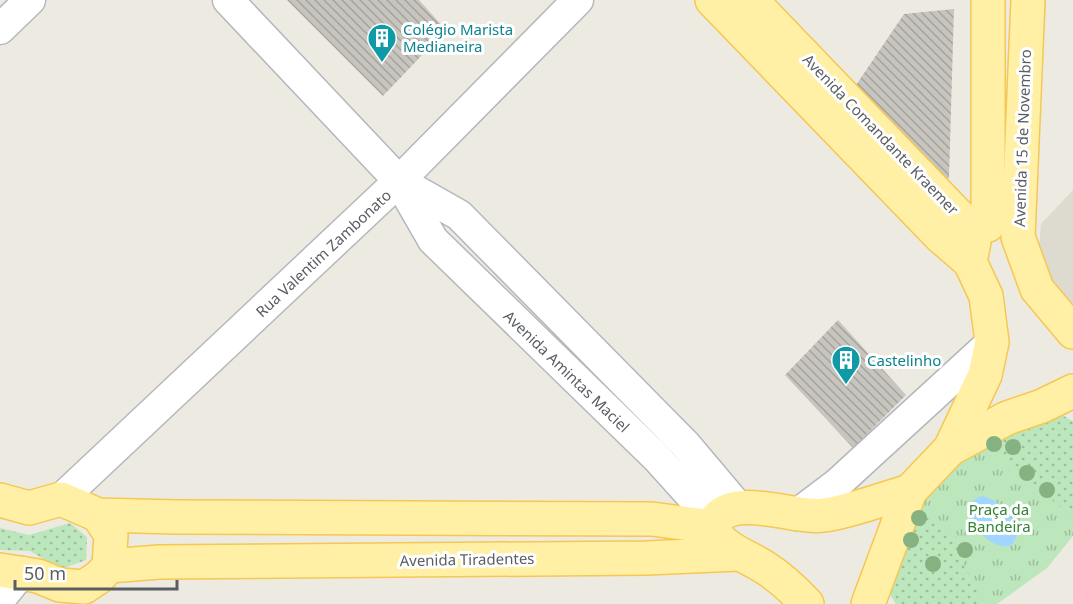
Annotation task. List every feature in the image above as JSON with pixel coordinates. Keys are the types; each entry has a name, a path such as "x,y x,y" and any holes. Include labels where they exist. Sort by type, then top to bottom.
{"main road":[{"name":"Avenida Comandante Kraemer","path":"712,0 940,236 988,239"},
{"name":"Avenida Comandante Kraemer","path":"751,0 988,239"},
{"name":"Avenida 15 de Novembro","path":"950,449 985,375 992,342 986,296 988,0"},
{"name":"Avenida 15 de Novembro","path":"988,239 1028,0"},
{"name":"Avenida 15 de Novembro","path":"988,239 1037,289 1073,332"},
{"path":"868,604 909,491 950,449 1006,418 1058,406 1073,391"},
{"path":"0,500 29,508 61,499 98,515 176,518 722,519 767,508 796,515 823,516 909,491"},
{"path":"20,573 60,585 83,598 109,566 111,535 98,515"},
{"name":"Avenida Amintas Maciel","path":"722,519 715,534 738,554"},
{"path":"738,554 763,567 795,591 807,604"},
{"name":"Avenida Tiradentes","path":"109,566 159,562 647,558 738,554"},
{"path":"880,571 885,604"}],"street":[{"path":"0,29 30,0"},
{"name":"Avenida Amintas Maciel","path":"228,0 399,181 459,214 685,444 722,519"},
{"name":"Rua Valentim Zambonato","path":"61,499 399,181 578,0"},
{"path":"796,515 837,484 992,342"},
{"path":"0,599 20,573"}],"shaded area":[{"path":"1073,190 1073,309 1045,273 1039,248 1041,224"}],"green space":[{"path":"1058,413 1073,421 1073,518 984,441"},
{"name":"Praça da Bandeira","path":"1073,421 1073,536 1047,568 997,604 896,604 890,594 888,582 918,509 946,473 984,441"},
{"path":"918,509 956,537 965,554 963,562 983,604 896,604 890,594 888,582"},
{"path":"70,523 87,537 86,560 61,569 30,551 0,550 0,528 29,535"}],"water":[{"path":"983,496 996,502 1010,515 1018,534 1012,545 1003,546 993,543 976,527 970,508 974,501"}],"building":[{"name":"Colégio Marista Medianeira","path":"287,0 419,0 446,30 383,96"},
{"path":"954,9 949,178 940,182 854,88 904,14"},
{"name":"Castelinho","path":"838,320 906,395 853,448 785,375"}],"place":[{"name":"Colégio Marista Medianeira","path":"382,64"},
{"name":"Castelinho","path":"846,386"}]}
